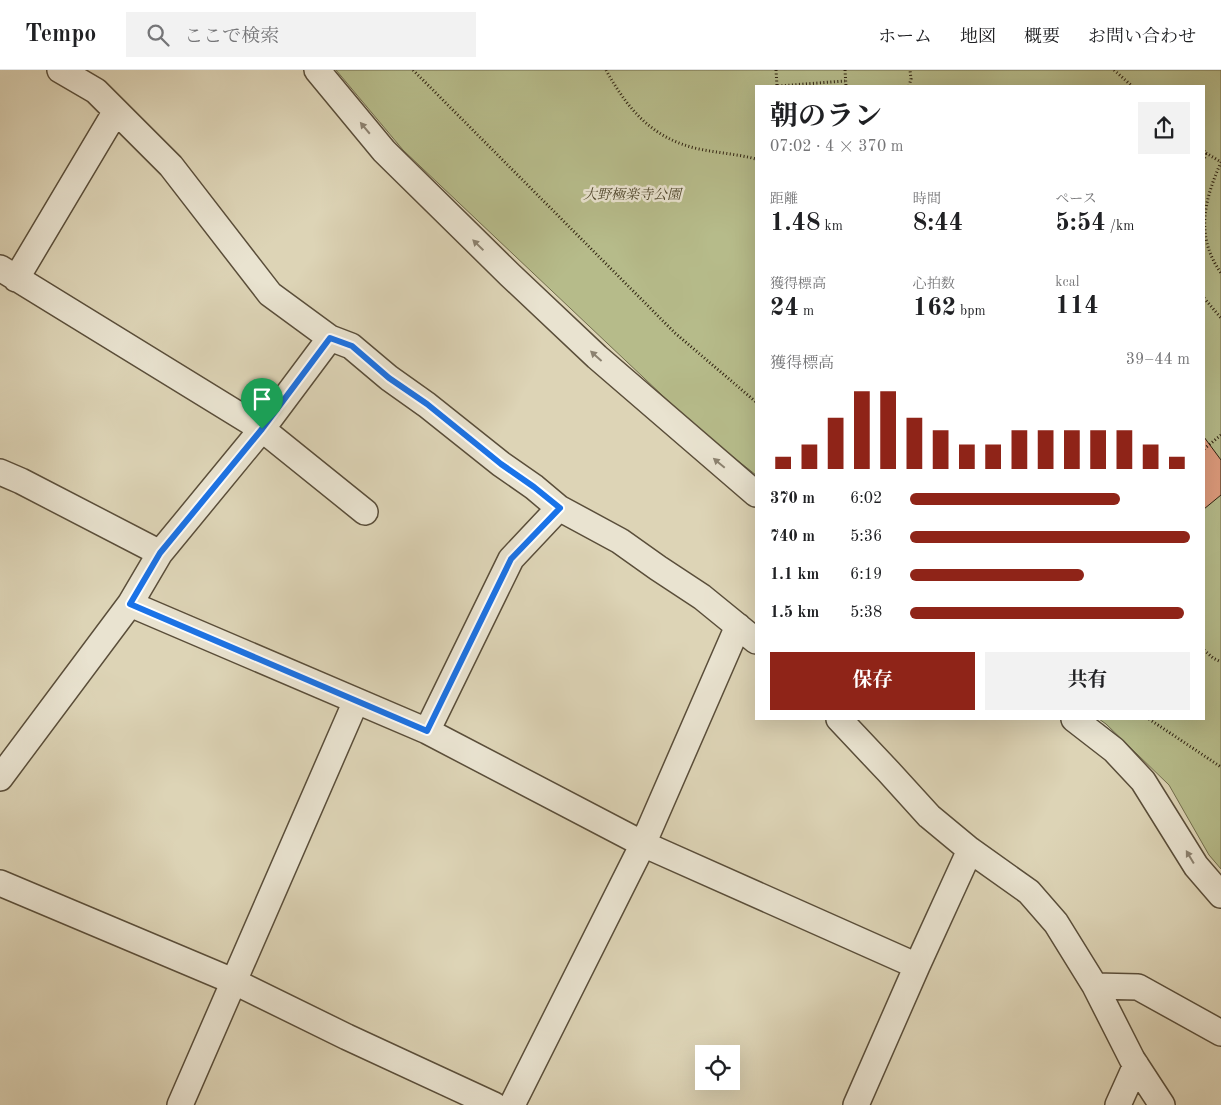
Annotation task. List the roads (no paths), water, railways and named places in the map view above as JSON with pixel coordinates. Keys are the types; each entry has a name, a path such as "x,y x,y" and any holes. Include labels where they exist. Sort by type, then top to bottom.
{"street":[{"path":"60,70 96,91 171,166 270,294 330,338 352,346 389,378 427,404 501,464 560,508 620,540 702,597 747,634 512,1105"},
{"path":"317,70 384,151 496,262 597,357 755,493"},
{"path":"116,111 8,274 262,429 365,512"},
{"path":"0,778 9,749 130,604 160,553 262,429 330,338"},
{"path":"0,472 160,553"},
{"path":"427,731 511,559 560,508"},
{"path":"130,604 427,731 643,844 917,966"},
{"path":"180,1105 356,701"},
{"path":"840,720 929,816 970,850 1029,892 1056,923 1095,986 1136,1065 1162,1105"},
{"path":"1075,720 1114,750 1144,782 1196,866 1221,895"},
{"path":"856,1105 970,850"},
{"path":"0,883 235,982 494,1105"},
{"path":"1095,986 1138,987 1221,1033"},
{"path":"1118,1105 1136,1065"}],"park label":[{"name":"大野極楽寺公園","path":"632,195"}]}
